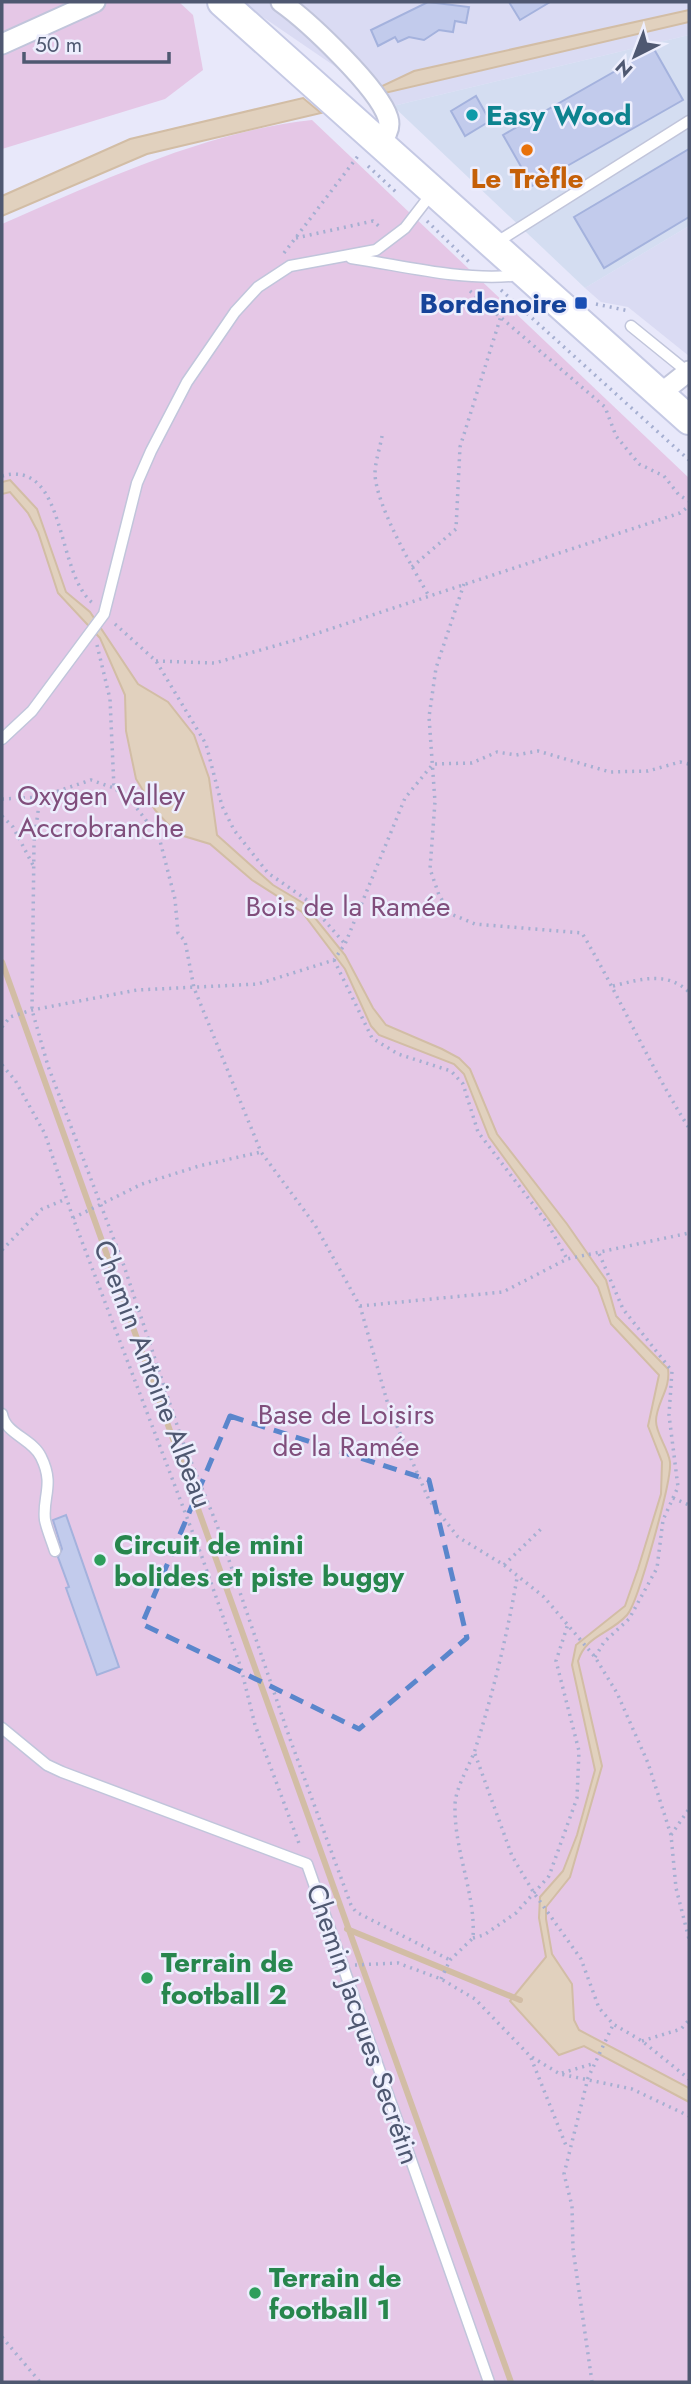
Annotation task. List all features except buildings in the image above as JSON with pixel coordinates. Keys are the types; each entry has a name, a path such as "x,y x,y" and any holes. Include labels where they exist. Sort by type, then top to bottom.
{"main road":[{"path":"222,2 342,111 370,148 426,200 495,244 689,420"}],"street":[{"path":"2,44 95,2"},
{"path":"281,2 298,13 365,83 380,103 389,120 387,134 370,148"},
{"path":"660,394 689,372"}],"lane":[{"path":"495,244 689,121"},
{"path":"2,739 32,710 103,617 146,461 164,420 218,334 243,304 272,276 290,266 376,250 393,239 426,200"},
{"path":"347,257 453,276 486,278 511,276 520,267"},
{"path":"631,326 689,372"},
{"path":"2,1414 3,1420 15,1433 41,1454 50,1488 45,1519 55,1551"},
{"name":"Chemin Jacques Secrétin","path":"2,1728 47,1765 62,1772 307,1864 489,2382"}],"path":[{"path":"370,148 372,172 426,200 486,278 689,460"},
{"path":"294,238 370,148"},
{"path":"156,661 215,663 680,513 689,503 678,495 664,476 639,464 616,436 605,407 463,286"},
{"path":"412,567 456,529 460,447 501,316"},
{"path":"382,436 375,476 386,510 412,567 429,596"},
{"path":"2,476 20,472 34,477 57,518 79,586 103,617 156,661 206,744 222,806 234,830 268,873 307,900 344,945"},
{"path":"464,584 436,668 429,717 435,802 430,869 439,895 451,914 475,924 582,933 613,986 665,1090 689,1128"},
{"path":"89,635 98,646 103,659 110,699 114,788"},
{"path":"2,1027 10,1017 32,1010 137,990 258,984 334,960 344,945 405,798 433,764 472,763 497,752 516,755 538,751 610,772 648,771 680,762 689,764"},
{"path":"2,799 40,797 91,780 114,788 132,802 159,837 175,899 178,933 185,941 194,988 261,1152 315,1225 360,1306 389,1408 429,1500 458,1537 504,1565 544,1597 595,1657 617,1693 648,1763 671,1835 676,1888 689,1939"},
{"path":"40,797 34,842 32,1010 48,1066 101,1205 351,1905 356,1912 450,1960"},
{"path":"2,816 13,827 35,868"},
{"path":"334,960 372,1038 398,1054 451,1071 463,1084 478,1132 548,1224 567,1258"},
{"path":"613,986 642,978 677,981 689,992"},
{"name":"Chemin Antoine Albeau","path":"2,1065 15,1080 45,1134 66,1199 202,1557 241,1668 255,1725 307,1864"},
{"path":"73,1217 142,1184 199,1166 261,1152"},
{"path":"2,1250 42,1209 66,1199"},
{"path":"360,1306 503,1292 567,1258 689,1233"},
{"path":"595,1657 604,1642 629,1619 657,1568 663,1520 678,1487 669,1415 672,1371 623,1309 598,1251"},
{"path":"673,1498 689,1505"},
{"path":"504,1565 543,1527"},
{"path":"473,1938 475,1915 458,1847 454,1803 474,1752 506,1640 517,1578"},
{"path":"442,1979 450,1960 473,1938 484,1936 516,1913 549,1876 577,1798 579,1751 556,1661 568,1624"},
{"path":"474,1752 512,1856 538,1899 581,1959 599,2008 613,2024 642,2041 689,2079"},
{"path":"671,1835 689,1808"},
{"path":"364,1962 398,1963 442,1979 475,1998 530,2056 560,2074 632,2089 689,2116"},
{"path":"642,2041 681,2029 689,2020"},
{"path":"592,2382 573,2249 572,2206 564,2174 567,2150 587,2078 613,2024"},
{"path":"530,2056 567,2150"},
{"path":"560,2074 592,2064"},
{"path":"2,2337 40,2382"}],"highlighted area":[{"path":"230,1416 429,1480 467,1638 359,1729 142,1624"}],"shaded area":[{"path":"241,2 689,2 689,35 393,106"},
{"path":"689,10 689,22 385,93 380,87 414,71"},
{"path":"689,35 689,226 585,288 393,106"},
{"path":"303,98 321,113 147,154 2,216 2,196 130,139"},
{"path":"689,226 689,356 628,307 601,302 585,288"},
{"path":"10,480 37,509 66,592 90,612 138,684 168,702 194,735 209,778 217,835 273,885 303,903 345,955 373,1008 386,1025 442,1049 459,1058 470,1069 497,1134 567,1224 606,1280 616,1316 668,1369 667,1383 656,1421 669,1457 669,1473 646,1566 627,1615 593,1640 578,1661 602,1766 570,1877 546,1907 546,1919 552,1954 572,1984 574,2020 579,2030 689,2088 689,2102 584,2046 559,2055 510,2001 546,1957 539,1918 540,1897 563,1871 577,1835 595,1770 572,1665 576,1645 625,1606 661,1494 662,1462 648,1426 659,1375 611,1324 598,1287 489,1137 464,1074 454,1064 379,1035 371,1026 345,969 302,912 252,880 210,844 177,834 155,810 136,779 126,731 125,695 100,638 58,593 38,532 28,513 10,492 2,494 2,482"}],"green space":[{"path":"2,2 179,2 193,15 203,70 165,99 2,149"},
{"name":"Base de Loisirs de la Ramée","path":"312,120 689,478 689,2382 2,2382 2,224 154,160 232,135"}],"waterway":[{"path":"2,962 511,2382"},
{"path":"347,1929 520,2000"}],"place":[{"name":"Easy Wood","path":"472,115"},
{"name":"Le Trèfle","path":"527,150"},
{"name":"Bordenoire","path":"581,303"},
{"name":"Circuit de mini bolides et piste buggy","path":"100,1560"},
{"name":"Terrain de football 2","path":"147,1978"},
{"name":"Terrain de football 1","path":"255,2293"}],"park label":[{"name":"Oxygen Valley Accrobranche","path":"101,811"},
{"name":"Bois de la Ramée","path":"348,906"}]}
